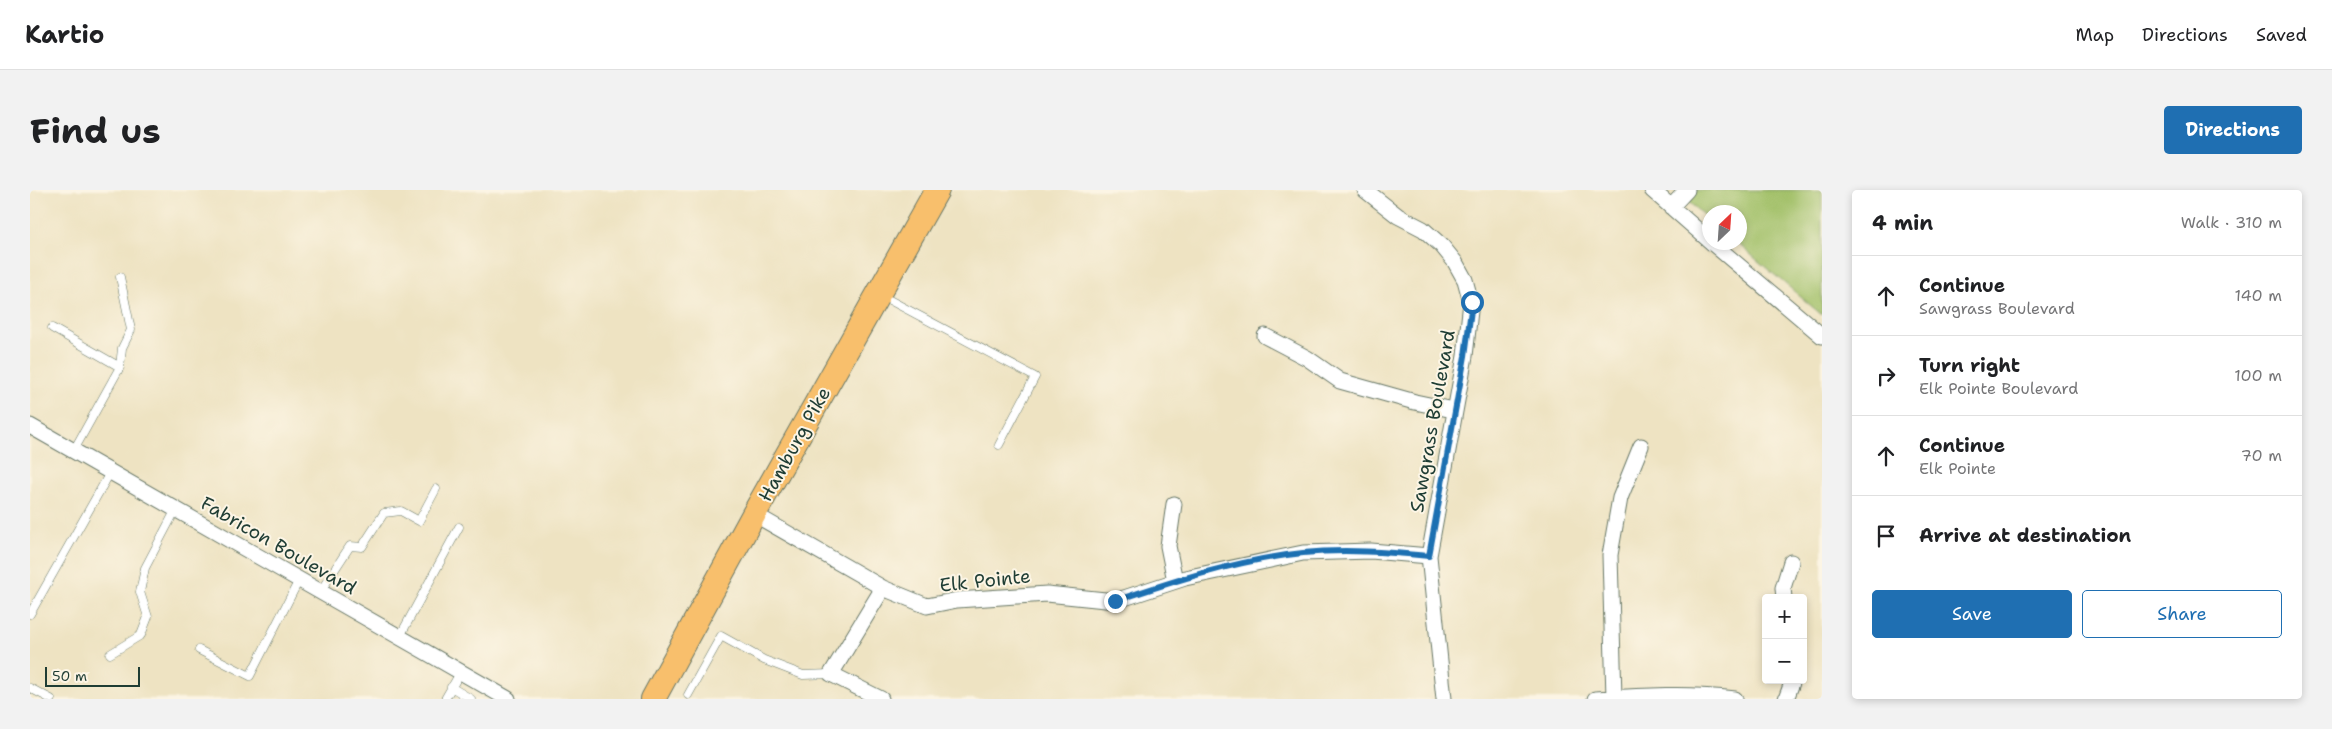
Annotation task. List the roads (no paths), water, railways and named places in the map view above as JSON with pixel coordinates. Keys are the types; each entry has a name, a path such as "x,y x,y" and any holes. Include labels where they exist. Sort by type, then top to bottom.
{"main road":[{"name":"Hamburg Pike","path":"653,699 754,514 937,190"}],"street":[{"name":"Sawgrass Boulevard","path":"1366,190 1398,216 1423,229 1442,246 1455,262 1465,280 1472,302 1465,356 1453,410 1446,465 1429,556 1444,699"},
{"path":"1652,190 1702,235"},
{"path":"1671,207 1687,190"},
{"path":"1720,250 1822,336"},
{"path":"1265,336 1307,358 1340,381 1415,402 1453,410"},
{"name":"Fabricon Boulevard","path":"30,426 508,699"},
{"path":"1614,698 1610,555 1620,498 1641,446"},
{"path":"1174,504 1168,546 1175,581"},
{"name":"Elk Pointe","path":"754,514 883,588 926,606 957,600 1047,594 1115,601 1175,581 1303,553 1371,551 1429,556"},
{"path":"1784,594 1783,588 1791,562"},
{"path":"881,699 831,674 883,588"},
{"path":"1786,699 1792,684"},
{"path":"1595,699 1670,695 1735,699"}],"lane":[{"path":"74,450 120,367 122,348 132,330 120,276"},
{"path":"878,294 1035,377 999,445"},
{"path":"52,328 120,367"},
{"path":"30,614 110,471"},
{"path":"320,592 350,546 362,546 384,513 401,511 419,521 436,489"},
{"path":"110,654 141,634 148,617 140,592 145,568 176,509"},
{"path":"399,638 459,528"},
{"path":"199,650 250,676 299,580"},
{"path":"688,695 721,636 764,660 803,674 831,674"},
{"path":"445,699 460,673"},
{"path":"451,687 471,699"},
{"path":"30,688 51,699"}]}
